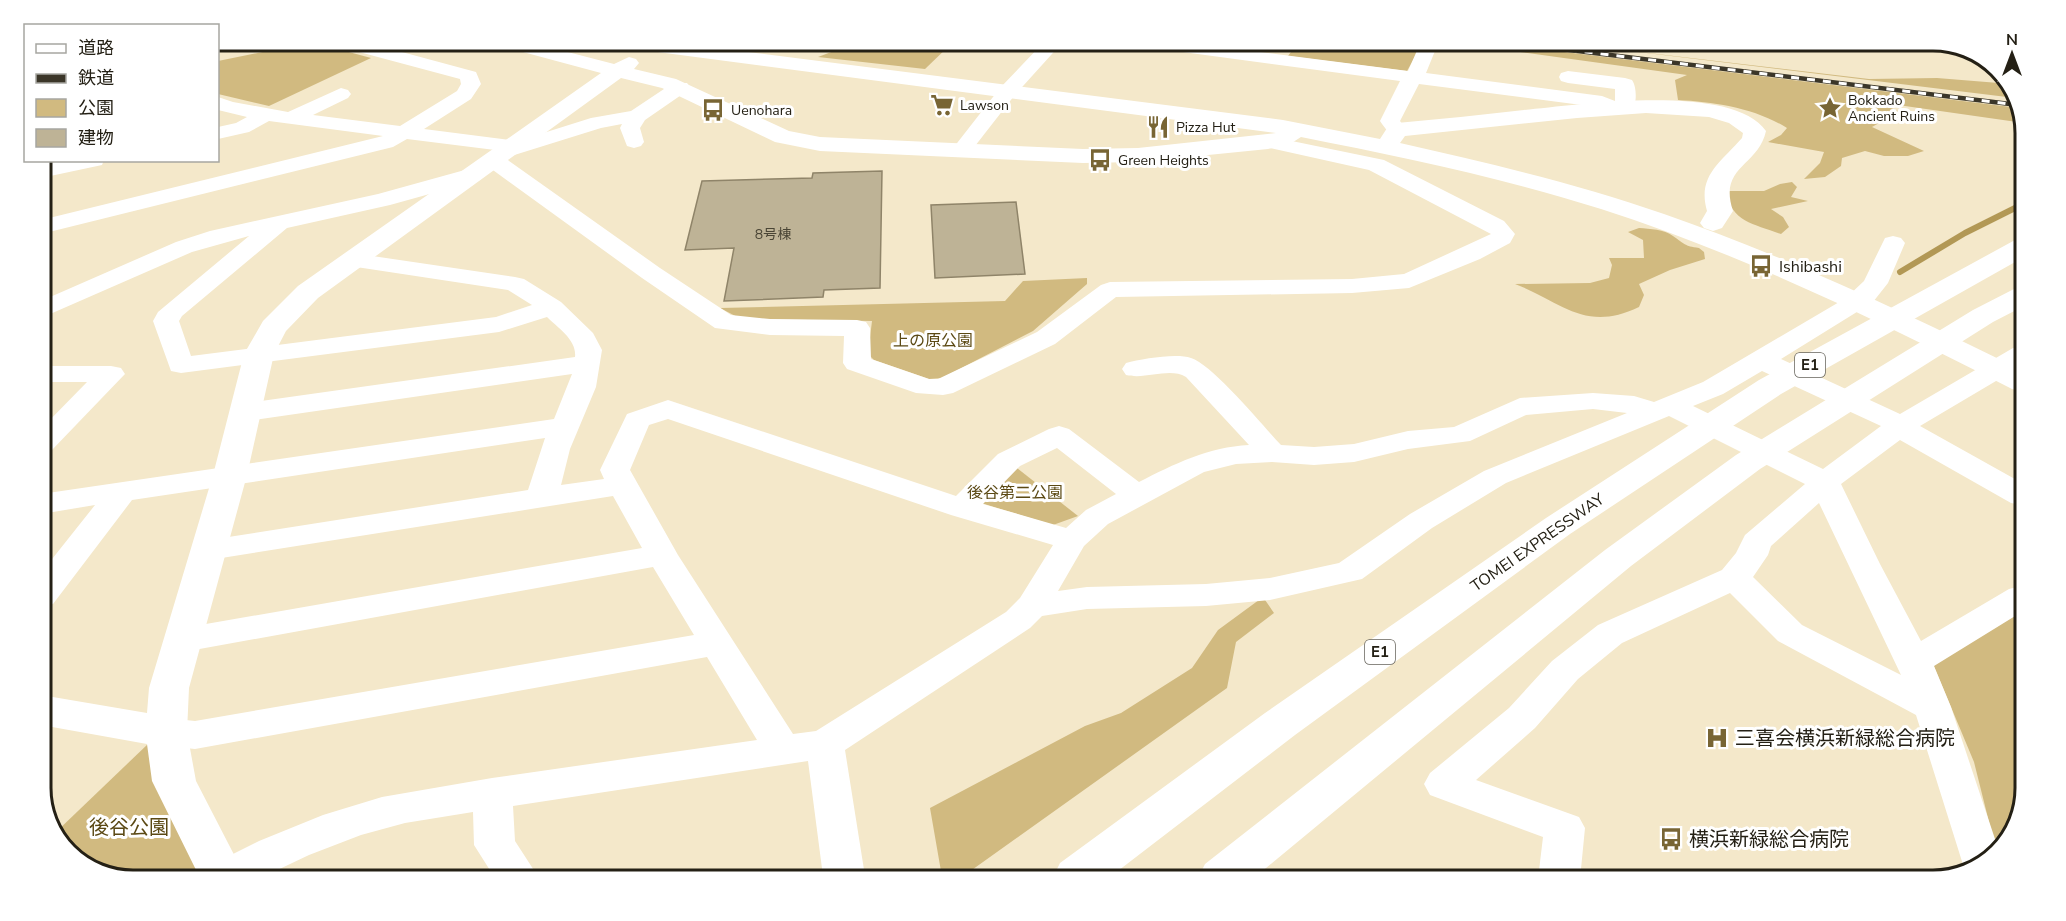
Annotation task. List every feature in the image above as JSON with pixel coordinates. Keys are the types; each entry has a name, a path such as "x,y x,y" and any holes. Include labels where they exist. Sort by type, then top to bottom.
{"main road":[{"path":"538,51 554,56 625,51"},
{"path":"219,870 174,781 166,732 169,688 247,412 259,354 273,327 308,292 496,158 638,51"},
{"path":"640,51 680,87 783,137 800,141 961,152 1083,156 1138,154 1268,142 1282,139 1297,129 1483,169 1652,218 1867,295 2015,363"},
{"path":"648,51 1007,92 1297,129 1394,135 1511,163 1713,223 1814,261 1867,295"},
{"path":"1394,135 1620,108 1685,108 1714,112 1748,122 1755,130 1753,139 1717,182 1715,195 1719,211 1713,223"},
{"name":"TOMEI EXPRESSWAY","path":"1085,870 1280,724 1558,526 1770,387 2015,251"},
{"path":"1231,870 1617,558 1748,462 1983,316 2015,300"},
{"path":"51,712 166,732"}],"street":[{"path":"51,225 386,144 464,95 471,84 469,76 376,51"},
{"path":"961,152 1007,92 1045,51"},
{"path":"1270,51 1415,76 1602,102 1620,108 1625,84 1554,75"},
{"path":"1394,135 1390,121 1426,51 1448,60"},
{"path":"634,142 630,128 638,116 680,87"},
{"path":"291,118 341,94"},
{"path":"219,103 266,115 407,131 496,158 633,260 724,322 770,327 857,328 857,363 926,387 943,387 1046,338 1110,290 1352,286 1409,280 1472,254 1502,238 1503,234 1496,226 1376,165 1268,142"},
{"path":"219,133 242,128 266,115"},
{"path":"51,306 184,247 218,236 382,200 598,122 638,116"},
{"path":"51,170 87,162"},
{"path":"278,224 171,312 166,321 181,366 499,324 552,308"},
{"path":"1032,606 1087,598 1206,596 1270,589 1350,570 1421,521 1495,477 1713,388 1763,360 1867,295 1893,243"},
{"path":"352,260 515,284 552,308 585,339 589,350 582,387 564,426 542,497"},
{"path":"1763,360 1901,425 1916,438 2015,492"},
{"path":"247,412 588,363"},
{"path":"1136,369 1183,364 1196,371 1272,453"},
{"path":"1566,870 1565,828 1444,784 1522,717 1565,670 1610,634 1734,578 1752,555 1756,542 1825,482 1901,425 2015,365"},
{"path":"51,374 111,374 51,429"},
{"path":"239,870 279,848 358,818 405,807 825,744 1018,620 1032,606 1072,540 1097,517 1193,466 1235,455 1272,453 1314,456 1354,453 1408,440 1460,435 1520,407 1593,401 1663,408 1825,482 1863,564 1914,662 1932,707 1980,855"},
{"path":"782,749 662,555 615,470 637,420 668,409 962,508 1072,540"},
{"path":"51,503 564,426"},
{"path":"962,508 1009,460 1059,435 1136,495"},
{"path":"209,550 622,485"},
{"path":"51,583 121,493"},
{"path":"183,640 662,555"},
{"path":"1734,578 1790,633 1932,707"},
{"path":"1914,662 2015,601"},
{"path":"166,732 195,735 717,643"},
{"path":"825,744 843,870"},
{"path":"492,793 495,845 512,870"}],"green space":[{"path":"267,51 345,51 371,58 269,106 219,94 219,61"},
{"path":"834,51 944,51 925,69 818,57"},
{"path":"1292,51 1418,51 1407,71 1288,56"},
{"path":"1512,51 1557,51 2011,107 2014,122 1877,102 1898,111 1901,118 1872,127 1924,151 1908,156 1884,156 1865,151 1842,158 1841,166 1825,177 1804,179 1820,163 1824,152 1768,142 1781,135 1787,128 1762,115 1720,104 1678,100 1675,80 1687,75"},
{"path":"1630,51 1869,79 1937,78 1982,82 1982,84 1999,84 2007,97"},
{"path":"1792,182 1797,187 1791,197 1808,201 1771,209 1783,217 1789,227 1781,234 1738,216 1726,191 1764,191"},
{"path":"1639,228 1665,232 1685,244 1699,248 1704,252 1705,259 1670,270 1639,284 1644,295 1639,307 1603,317 1574,312 1515,284 1590,283 1609,278 1612,265 1609,258 1644,258 1643,240 1628,232"},
{"name":"上の原公園","path":"1087,278 1087,284 1033,331 942,378 929,379 874,360 868,354 872,321 741,319 720,308 1005,301 1023,281"},
{"name":"後谷第二公園","path":"1012,464 1078,516 1053,525 981,503"},
{"path":"1263,597 1274,613 1236,642 1227,688 972,870 941,870 930,808 1085,726 1121,713 1192,668 1218,630"},
{"path":"2015,615 2015,788 2009,819 1994,842 1974,762 1933,664"},
{"name":"後谷公園","path":"149,743 199,870 133,870 102,864 79,850 61,827"}],"building":[{"path":"882,171 880,288 824,290 823,297 724,301 734,248 685,250 702,181 812,178 813,173"},
{"path":"1016,202 1025,274 935,278 931,205"}],"waterway":[{"path":"1900,272 1965,233 2015,208"}],"railway":[{"path":"1578,51 2010,104"}],"place":[{"name":"Lawson","path":"942,105"},
{"name":"Bokkado Ancient Ruins","path":"1830,108"},
{"name":"Uenohara","path":"713,110"},
{"name":"Pizza Hut","path":"1158,127"},
{"name":"Green Heights","path":"1100,160"},
{"name":"Ishibashi","path":"1761,266"},
{"name":"三喜会横浜新緑総合病院","path":"1717,738"},
{"name":"横浜新緑総合病院","path":"1671,839"}]}
